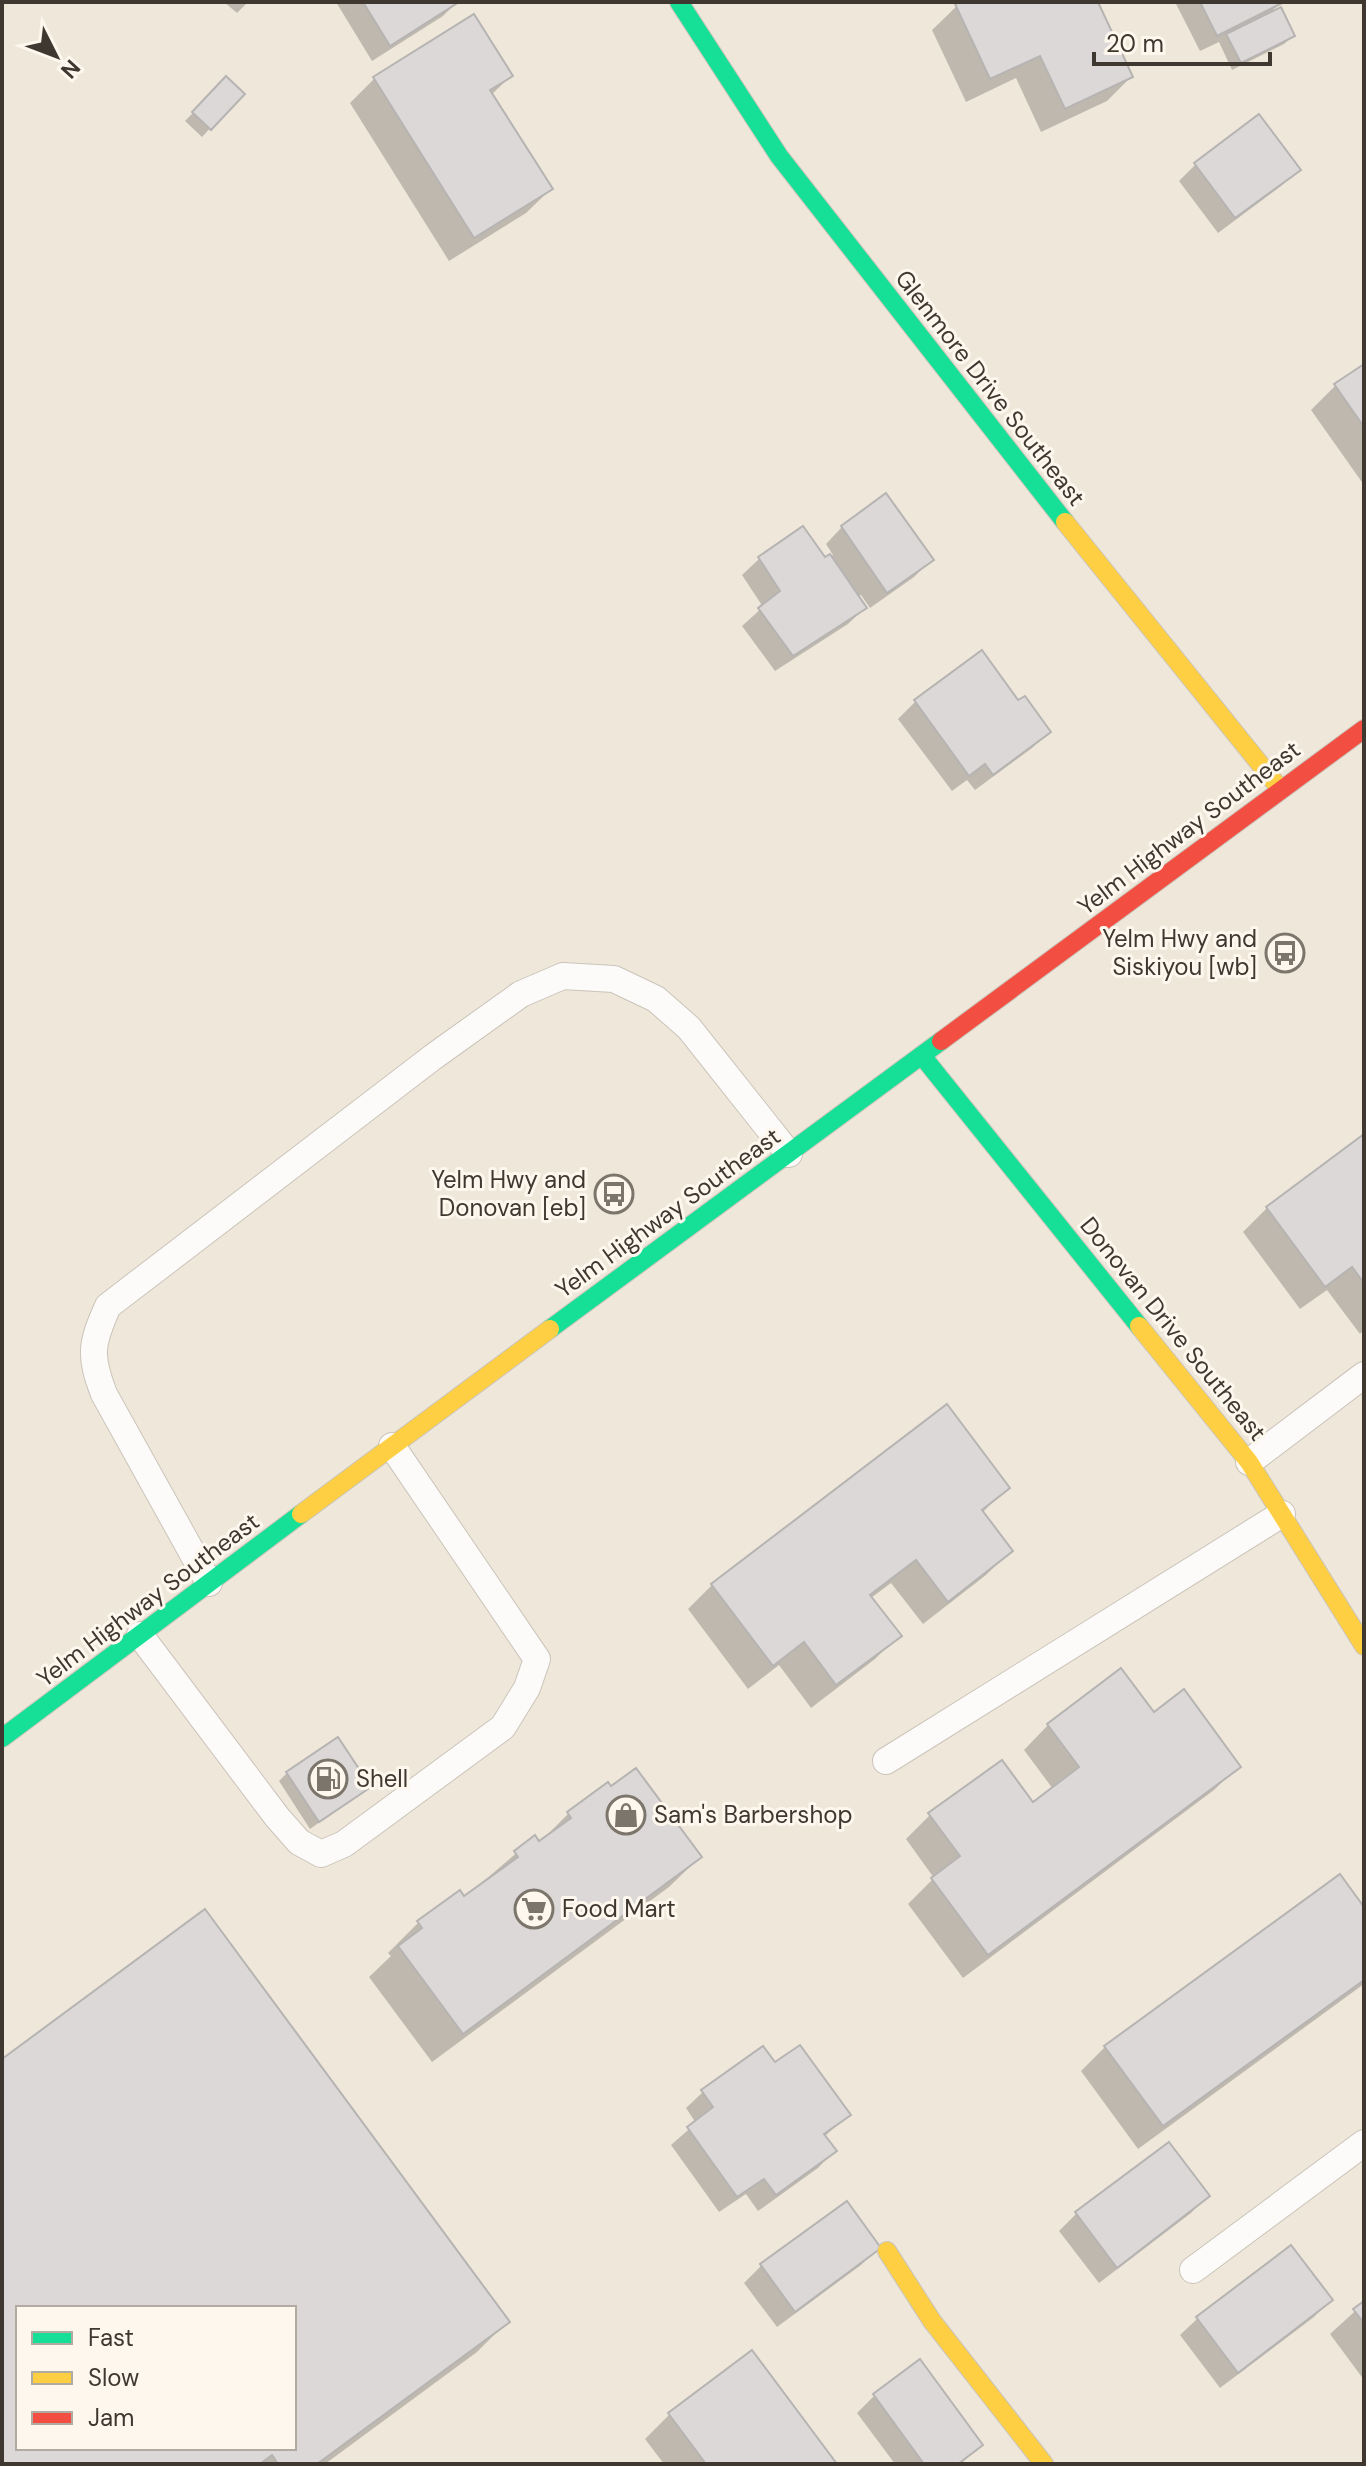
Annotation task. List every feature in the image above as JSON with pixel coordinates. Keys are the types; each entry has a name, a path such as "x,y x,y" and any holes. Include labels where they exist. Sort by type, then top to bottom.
{"street":[{"name":"Glenmore Drive Southeast","path":"679,2 789,168 1012,456 1281,790"},
{"name":"Yelm Highway Southeast","path":"2,1738 392,1446 1364,729"},
{"name":"Donovan Drive Southeast","path":"923,1057 1249,1462 1364,1646"},
{"path":"887,2251 932,2321 1044,2464"}],"lane":[{"path":"209,1583 104,1394 94,1368 94,1338 108,1306 433,1057 521,994 563,976 614,979 656,999 689,1028 789,1154"},
{"path":"1249,1462 1364,1375"},
{"path":"140,1635 277,1817 299,1842 321,1854 344,1844 503,1727 527,1688 537,1659 392,1446"},
{"path":"886,1761 1282,1514"},
{"path":"1193,2270 1364,2143"}],"building":[{"path":"363,2 459,2 390,46"},
{"path":"1098,2 1133,77 1065,109 1040,56 990,79 955,4"},
{"path":"1200,2 1284,2 1217,36"},
{"path":"1281,7 1295,36 1241,63 1226,34"},
{"path":"474,14 513,76 490,90 553,189 474,238 373,77"},
{"path":"226,76 245,94 211,130 192,112"},
{"path":"1259,114 1301,170 1235,218 1194,163"},
{"path":"1364,364 1364,427 1334,384"},
{"path":"886,493 934,560 887,593 841,526"},
{"path":"803,526 825,557 830,554 867,608 793,656 758,608 780,591 758,557"},
{"path":"982,650 1018,700 1025,696 1051,732 993,775 985,764 969,776 914,700"},
{"path":"1364,1134 1364,1283 1352,1267 1325,1287 1266,1207"},
{"path":"947,1404 1010,1488 982,1510 1013,1551 948,1602 916,1560 870,1595 902,1636 836,1685 804,1642 773,1666 711,1584"},
{"path":"1121,1668 1154,1712 1184,1689 1241,1767 988,1955 931,1878 960,1856 928,1813 1002,1760 1033,1802 1079,1767 1047,1724"},
{"name":"Shell","path":"338,1737 371,1787 319,1822 286,1772"},
{"name":"Food Mart","path":"636,1768 702,1857 463,2034 398,1946 422,1928 417,1921 460,1890 464,1896 518,1857 514,1851 535,1835 539,1841 571,1818 567,1812 608,1782 611,1786"},
{"path":"1340,1874 1364,1907 1364,1980 1163,2126 1104,2046"},
{"path":"205,1909 510,2322 317,2464 278,2464 272,2455 260,2464 2,2464 2,2059"},
{"path":"800,2045 851,2115 824,2134 837,2151 776,2195 764,2179 737,2197 687,2127 713,2107 701,2090 763,2046 775,2062"},
{"path":"1169,2142 1210,2196 1117,2268 1075,2212"},
{"path":"847,2201 881,2248 795,2312 760,2264"},
{"path":"1291,2245 1333,2300 1238,2373 1196,2317"},
{"path":"1364,2301 1364,2323 1353,2309"},
{"path":"752,2350 837,2464 706,2464 668,2413"},
{"path":"920,2359 983,2445 958,2464 924,2464 873,2394"}],"traffic: fast":[{"path":"679,2 779,156 1065,522"},
{"path":"550,1329 941,1041"},
{"path":"923,1057 1139,1326"},
{"path":"2,1738 301,1514"}],"traffic: slow":[{"path":"1065,522 1281,790"},
{"path":"1139,1326 1249,1462 1364,1646"},
{"path":"301,1514 550,1329"},
{"path":"887,2251 932,2321 1044,2464"}],"traffic: jam":[{"path":"941,1041 1364,729"}],"place":[{"name":"Yelm Hwy and Siskiyou [wb]","path":"1285,953"},
{"name":"Yelm Hwy and Donovan [eb]","path":"614,1194"},
{"name":"Shell","path":"328,1779"},
{"name":"Sam's Barbershop","path":"626,1815"},
{"name":"Food Mart","path":"534,1909"}]}
